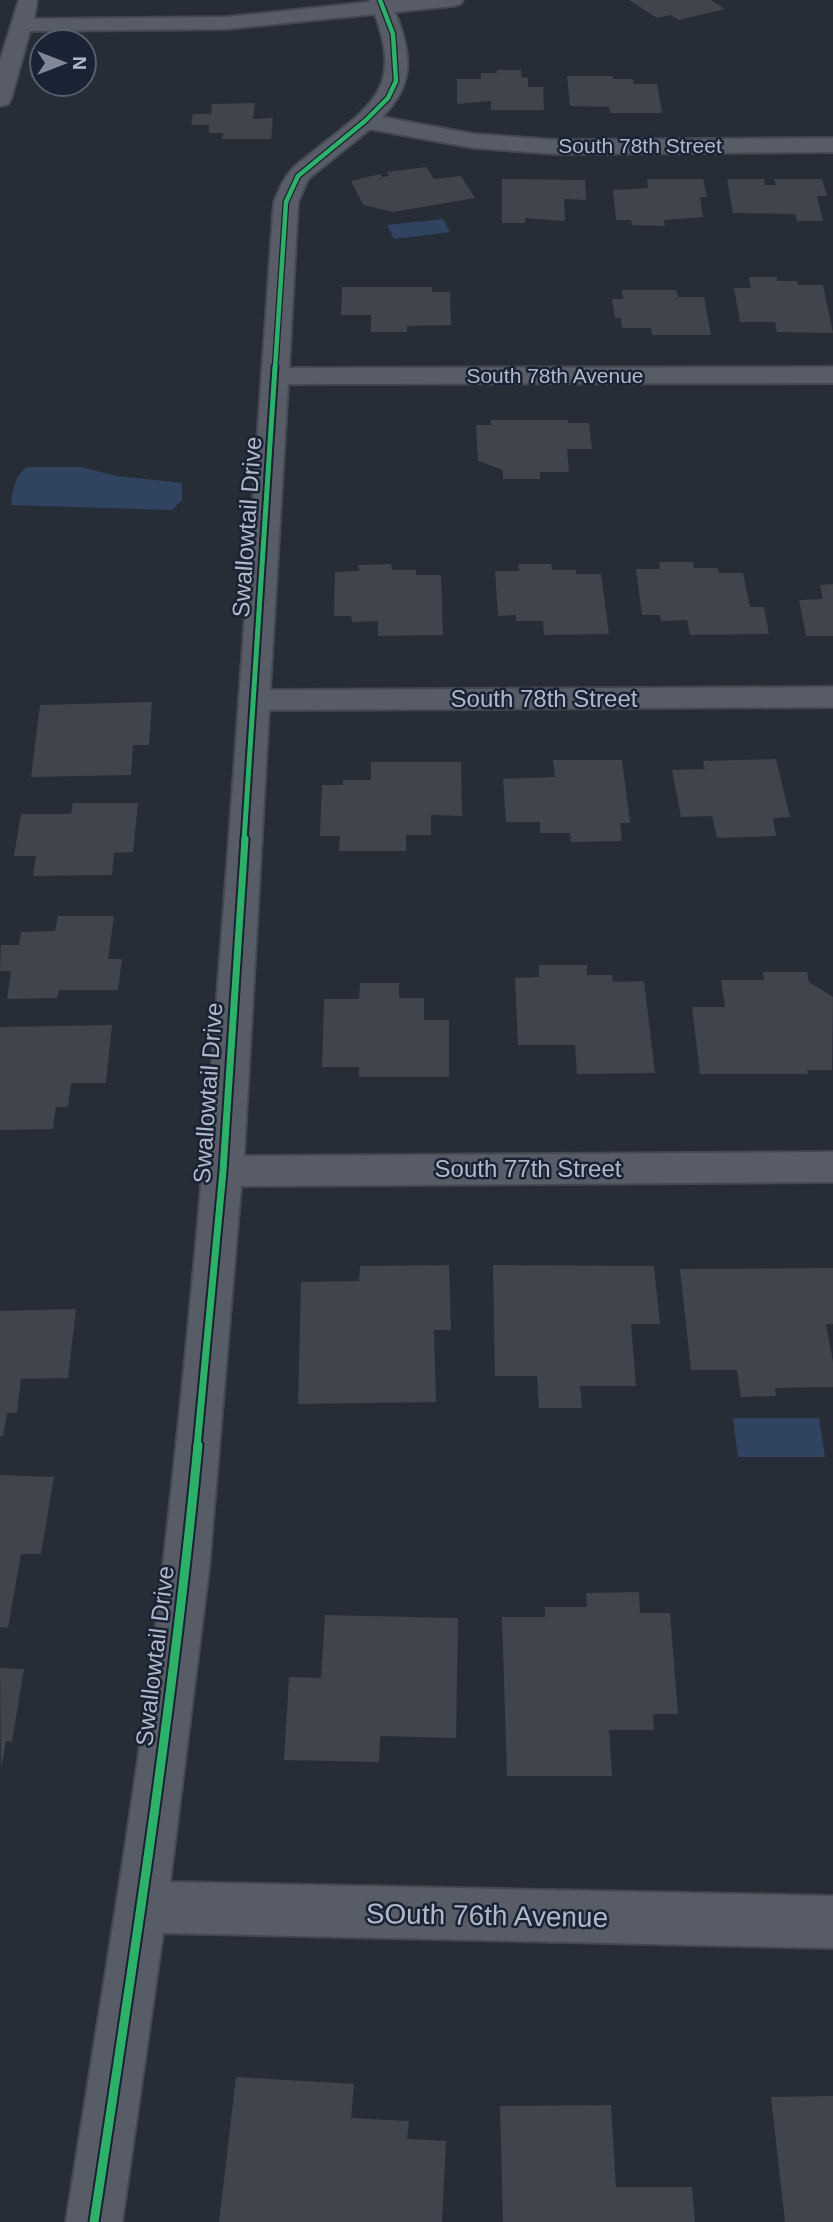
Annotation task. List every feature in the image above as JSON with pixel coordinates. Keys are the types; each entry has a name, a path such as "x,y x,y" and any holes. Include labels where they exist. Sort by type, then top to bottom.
{"street":[{"path":"0,99 25,12 216,24 382,4 453,0"},
{"name":"Swallowtail Drive","path":"94,2222 141,1908 186,1569 223,1171 286,202 298,176 365,121 388,98 396,81 393,34 382,4"},
{"name":"South 78th Street","path":"365,121 474,141 558,147 833,145"},
{"name":"South 78th Avenue","path":"276,376 833,375"},
{"name":"South 78th Street","path":"254,700 833,697"},
{"name":"South 77th Street","path":"223,1171 833,1167"},
{"name":"SOuth 76th Avenue","path":"141,1908 833,1922"}],"water":[{"path":"443,219 450,232 394,239 387,225"},
{"path":"28,467 81,467 117,476 182,483 182,500 172,510 11,505 17,479"},
{"path":"733,1418 819,1418 825,1457 738,1457"}],"building":[{"path":"629,0 711,0 725,9 679,20 670,15 657,18"},
{"path":"497,70 521,70 521,77 528,78 528,87 543,87 544,110 491,110 491,101 457,104 457,79 481,79 481,73 497,73"},
{"path":"567,76 613,76 613,79 633,79 634,84 657,84 662,113 610,113 609,107 570,106"},
{"path":"255,103 253,119 273,118 271,139 222,139 223,133 209,133 209,125 191,125 193,114 211,114 212,104"},
{"path":"426,167 434,179 461,176 475,198 393,212 363,205 351,181 380,174 382,177 389,176 387,172"},
{"path":"502,179 585,180 586,200 564,199 565,221 525,218 525,223 502,223"},
{"path":"647,179 703,179 707,197 700,197 703,217 664,220 665,226 632,225 631,220 616,220 613,190 648,188"},
{"path":"727,179 764,179 765,185 776,185 774,179 822,179 827,196 817,196 823,221 797,221 795,214 733,213"},
{"path":"749,277 777,277 777,281 797,281 798,285 823,285 833,333 777,332 775,322 740,322 734,288 751,288"},
{"path":"342,287 432,287 432,292 450,292 451,325 407,326 407,332 371,332 371,315 341,315"},
{"path":"622,290 676,290 678,297 704,297 711,335 652,335 651,328 622,328 621,318 615,318 612,299 623,299"},
{"path":"491,420 568,420 568,423 589,423 592,449 567,449 569,472 540,472 540,479 503,479 503,470 478,461 476,425 491,425"},
{"path":"659,562 693,562 694,568 718,568 719,573 743,573 750,607 764,607 769,634 690,635 687,620 661,621 660,615 642,615 636,569 660,569"},
{"path":"391,564 392,570 416,570 416,575 441,575 443,635 378,636 378,621 352,622 351,616 334,616 335,572 359,571 358,565"},
{"path":"518,564 551,564 552,570 601,574 609,634 544,635 543,621 516,621 516,615 498,616 495,571 519,571"},
{"path":"833,584 833,636 806,636 799,600 823,599 820,585"},
{"path":"152,702 149,745 133,745 131,775 31,777 40,705"},
{"path":"776,759 790,817 773,818 776,836 717,838 712,816 681,817 672,770 705,769 703,761"},
{"path":"553,760 622,760 630,823 620,823 622,841 571,842 570,833 540,833 540,822 506,822 503,779 555,777"},
{"path":"371,762 461,762 462,816 431,815 431,835 406,835 406,851 339,851 340,836 320,836 322,785 343,785 343,780 371,780"},
{"path":"73,803 138,803 133,852 114,853 112,875 33,876 36,856 14,856 21,814 71,814"},
{"path":"58,916 114,916 108,959 122,959 118,990 59,990 57,998 7,999 11,971 0,971 1,945 19,945 21,932 55,931"},
{"path":"539,965 587,965 587,975 612,975 613,982 644,981 655,1073 577,1074 575,1045 518,1045 515,978 539,977"},
{"path":"763,972 807,972 809,982 833,997 832,1070 807,1070 808,1074 700,1074 692,1007 725,1007 721,980 764,980"},
{"path":"360,983 399,983 399,998 424,998 424,1020 449,1020 449,1077 359,1077 359,1067 322,1067 324,999 359,999"},
{"path":"112,1025 106,1083 71,1083 68,1107 56,1107 53,1129 0,1130 0,1027"},
{"path":"449,1265 451,1330 434,1330 436,1402 298,1404 301,1282 359,1281 360,1266"},
{"path":"493,1265 654,1266 660,1324 631,1324 636,1386 580,1386 582,1408 539,1408 537,1376 495,1376"},
{"path":"833,1268 833,1324 826,1324 833,1362 833,1387 775,1388 776,1396 741,1397 737,1370 691,1370 680,1269"},
{"path":"76,1309 68,1378 21,1379 17,1413 7,1413 3,1436 0,1436 0,1311"},
{"path":"0,1475 54,1477 41,1554 21,1554 8,1628 0,1627"},
{"path":"639,1592 640,1613 670,1613 678,1714 653,1714 654,1730 609,1730 612,1776 507,1776 502,1617 545,1617 545,1607 587,1607 586,1593"},
{"path":"325,1615 458,1618 456,1738 380,1736 379,1762 284,1760 289,1677 321,1678"},
{"path":"0,1668 24,1669 12,1742 6,1741 1,1769"},
{"path":"236,2077 354,2084 351,2118 409,2121 407,2139 446,2141 442,2222 219,2222"},
{"path":"833,2096 833,2222 785,2222 771,2097"},
{"path":"611,2105 616,2187 692,2187 695,2222 503,2222 500,2106"}],"cycle path":[{"path":"94,2222 141,1907 186,1569 223,1171 286,202 298,176 365,121 388,98 396,81 393,34 380,0"}]}
